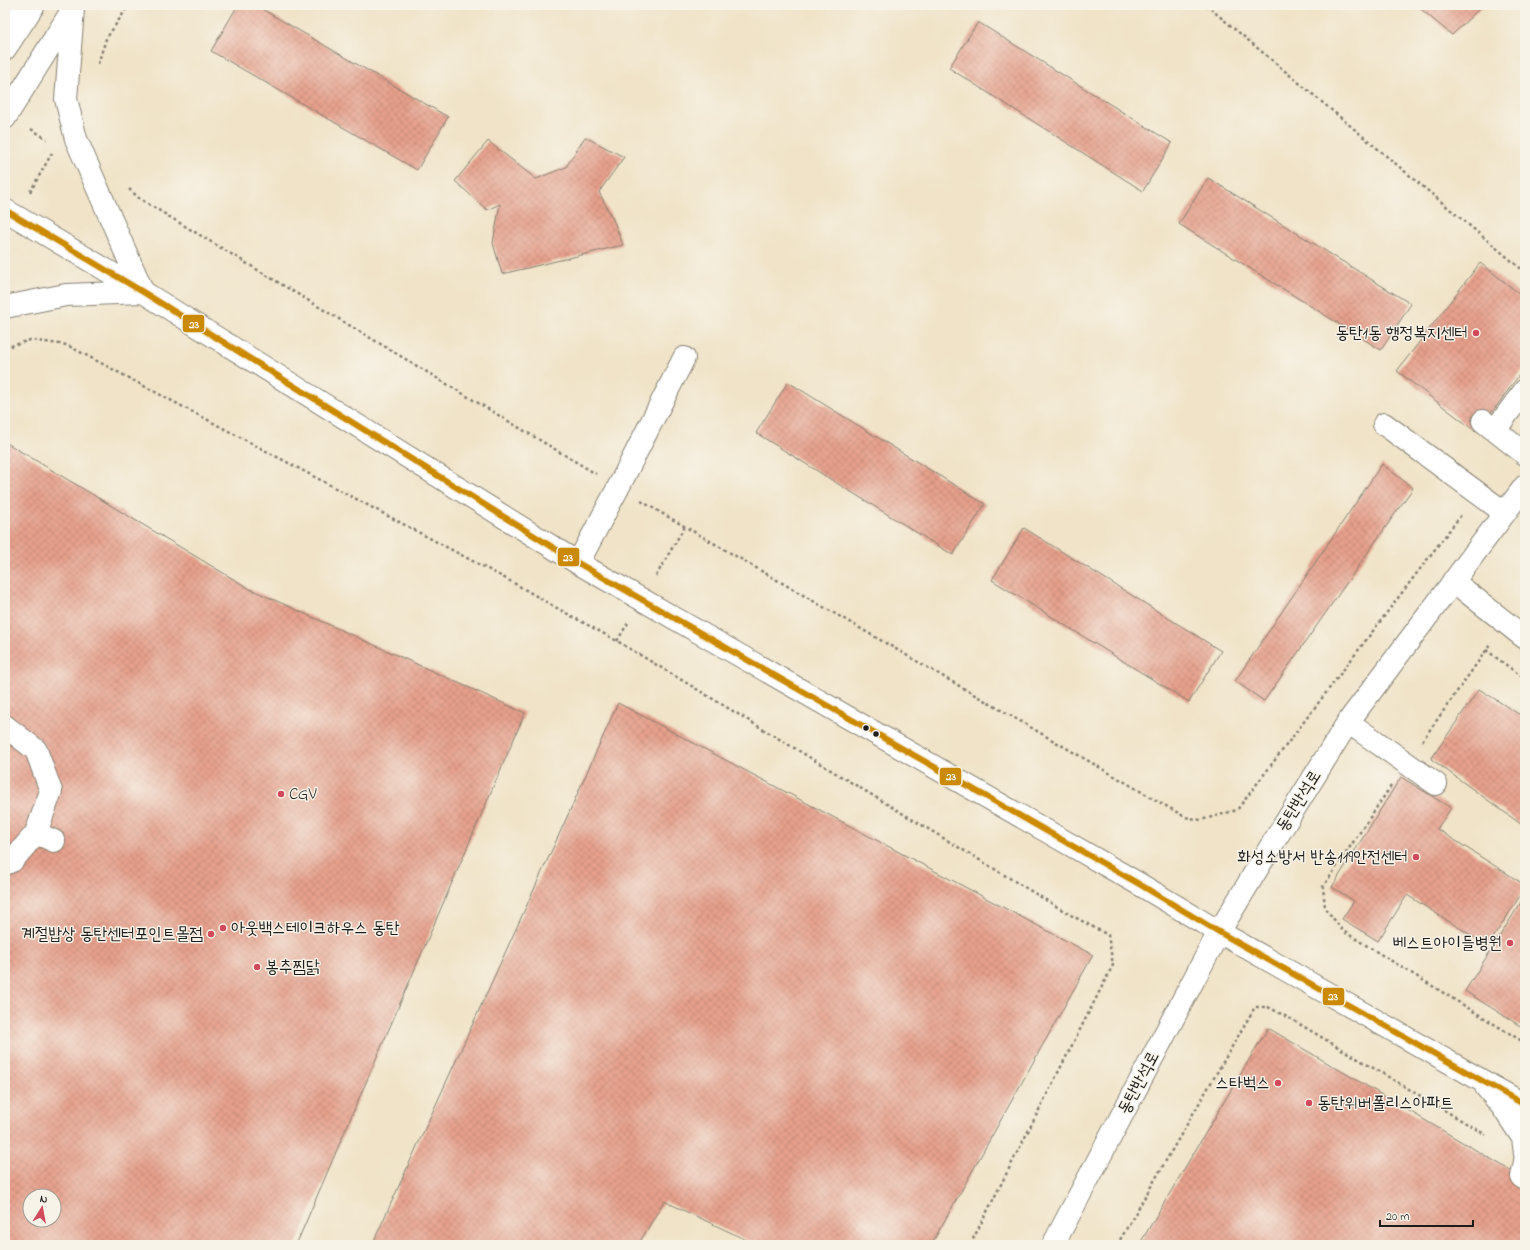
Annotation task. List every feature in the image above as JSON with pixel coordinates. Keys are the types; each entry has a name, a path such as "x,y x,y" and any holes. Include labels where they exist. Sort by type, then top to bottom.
{"street":[{"path":"5,16 12,5"},
{"path":"5,49 34,5"},
{"path":"6,116 74,7"},
{"path":"74,7 66,99 76,139 143,292"},
{"path":"10,214 143,292 578,563 1132,880 1219,932 1525,1104"},
{"path":"5,307 66,295 143,292"},
{"path":"578,563 684,358"},
{"path":"1525,390 1489,425 1525,454"},
{"path":"1384,424 1505,513"},
{"name":"동탄반석로","path":"1053,1245 1219,932 1348,722 1525,486"},
{"path":"1453,581 1525,638"},
{"path":"1348,722 1436,784"},
{"path":"5,726 36,750 51,791 45,837 12,861 5,864"},
{"path":"1480,1079 1501,1105 1523,1138 1525,1154"},
{"path":"1071,1245 1075,1202"}],"path":[{"path":"97,69 106,39 129,5"},
{"path":"1206,5 1525,272"},
{"path":"6,116 51,142"},
{"path":"10,214 53,152"},
{"path":"125,184 140,199 618,488 1185,817 1201,820 1237,810 1478,493"},
{"path":"5,348 30,340 68,345 512,582 617,641 1062,909 1108,935 1113,964 970,1245"},
{"path":"1506,622 1406,764 1323,887 1325,908 1343,931 1525,1043"},
{"path":"1486,650 1525,679"},
{"path":"1117,1245 1255,1007 1268,1007 1291,1019 1492,1138"}],"building":[{"path":"238,5 255,5 448,117 417,170 211,51"},
{"path":"1416,5 1483,5 1452,35"},
{"path":"978,22 1172,143 1143,191 949,68"},
{"path":"585,137 624,157 599,192 615,224 623,245 502,274 493,243 500,204 487,210 455,181 488,141 536,179 566,167"},
{"path":"1208,178 1411,304 1381,350 1179,224"},
{"name":"동탄1동 행정복지센터","path":"1480,263 1525,298 1525,367 1495,408 1475,431 1397,371"},
{"path":"788,382 985,504 953,555 756,433"},
{"path":"5,442 250,589 525,713 296,1245 5,1245"},
{"path":"1382,464 1413,488 1264,701 1235,681"},
{"path":"1024,528 1221,651 1189,702 992,580"},
{"path":"1479,689 1525,718 1525,827 1431,759"},
{"path":"618,703 1093,955 931,1245 757,1245 664,1201 638,1245 372,1245"},
{"name":"화성소방서 반송119안전센터","path":"1401,777 1451,808 1437,829 1525,885 1525,888 1488,946 1407,895 1378,941 1342,919 1354,901 1332,887"},
{"name":"베스트아이들병원","path":"1525,896 1525,1029 1465,991"},
{"name":"동탄위버폴리스아파트","path":"1268,1028 1525,1179 1525,1245 1139,1245"}],"transit line":[{"name":"23","path":"5,210 143,292 578,563 1139,884 1219,932 1525,1105"}],"place":[{"name":"동탄1동 행정복지센터","path":"1476,333"},
{"name":"CGV","path":"281,794"},
{"name":"화성소방서 반송119안전센터","path":"1416,857"},
{"name":"아웃백스테이크하우스 동탄","path":"223,928"},
{"name":"계절밥상 동탄센터포인트몰점","path":"211,934"},
{"name":"베스트아이들병원","path":"1510,943"},
{"name":"봉추찜닭","path":"257,967"},
{"name":"스타벅스","path":"1278,1083"},
{"name":"동탄위버폴리스아파트","path":"1309,1103"}]}
